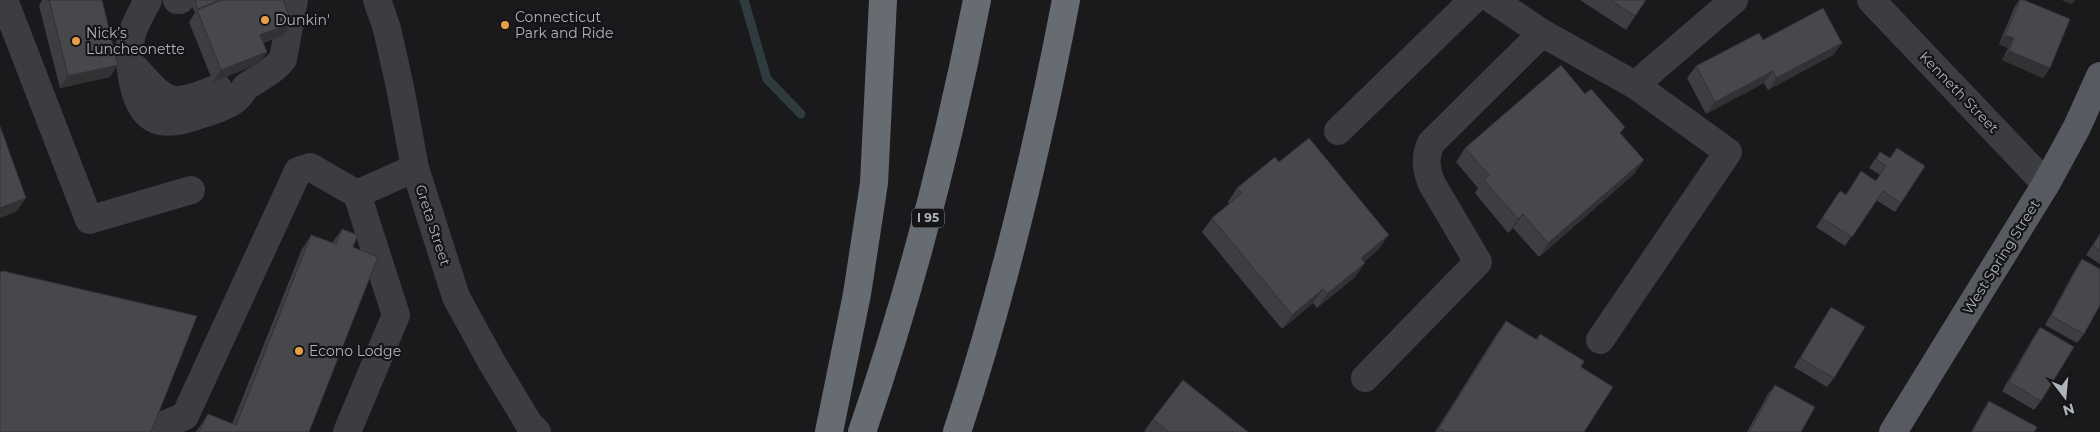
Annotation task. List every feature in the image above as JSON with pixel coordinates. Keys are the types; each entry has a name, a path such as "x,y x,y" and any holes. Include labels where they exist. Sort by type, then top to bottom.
{"highway":[{"path":"830,432 857,294 872,192 883,0"},
{"name":"I 95","path":"862,432 905,303 932,202 958,97 977,0"},
{"path":"957,432 994,312 1024,200 1048,96 1066,0"}],"main road":[{"name":"West Spring Street","path":"1893,432 2046,184 2077,128 2100,76"}],"street":[{"path":"4,0 89,220 191,190"},
{"path":"148,0 131,36 128,52 134,92 141,106 150,117 170,123 182,122 237,98 245,87 272,71 283,59 294,0"},
{"name":"Greta Street","path":"377,0 387,29 400,87 414,168 456,297 491,361 530,424 537,432"},
{"path":"1338,131 1473,0"},
{"path":"1493,0 1542,33 1635,85 1728,152 1600,340"},
{"path":"1635,85 1734,0"},
{"name":"Kenneth Street","path":"1871,0 2046,184"},
{"path":"1365,378 1478,262 1432,184 1427,172 1426,158 1430,143 1542,33"},
{"path":"163,432 166,424 185,416 298,171 310,167 357,194 396,315 347,432"},
{"path":"357,194 414,168"}],"building":[{"path":"49,0 102,0 118,65 68,76"},
{"path":"195,0 220,0 198,9"},
{"path":"222,0 283,0 292,23 260,35 267,52 221,70 197,10"},
{"path":"1611,0 1646,0 1635,16"},
{"path":"2020,0 2070,19 2050,68 2009,51 2014,38 2005,35"},
{"path":"1823,8 1842,43 1776,78 1773,71 1715,102 1696,66 1759,33 1763,40"},
{"path":"1561,65 1585,94 1591,89 1625,127 1620,133 1644,160 1548,243 1523,214 1518,219 1484,180 1489,175 1465,148"},
{"path":"0,126 26,198 0,208"},
{"path":"1309,138 1389,235 1361,258 1365,263 1327,294 1323,289 1292,315 1212,218 1242,193 1237,188 1275,157 1279,162"},
{"path":"1897,148 1925,166 1901,203 1883,191 1852,237 1822,218 1840,191 1846,195 1861,171 1876,181 1886,166 1876,159 1880,152 1890,158"},
{"name":"Econo Lodge","path":"342,229 358,235 353,247 378,257 309,432 199,432 208,414 236,425 311,235 336,244"},
{"path":"2100,234 2100,251 2093,246"},
{"path":"2082,259 2100,269 2100,305 2084,334 2051,316"},
{"path":"3,271 197,316 151,432 0,432 0,272"},
{"path":"1831,307 1865,327 1834,378 1800,358"},
{"path":"1506,321 1537,340 1540,334 1584,361 1581,367 1613,387 1584,432 1445,432 1439,428"},
{"path":"2040,327 2074,347 2041,401 2009,382"},
{"path":"1183,380 1248,432 1169,432 1153,419"},
{"path":"1775,385 1815,407 1801,432 1749,432"},
{"path":"1989,401 2037,427 2034,432 1972,432"}],"waterway":[{"path":"744,0 767,79 801,114"}],"place":[{"name":"Dunkin'","path":"265,20"},
{"name":"Connecticut Park and Ride","path":"505,25"},
{"name":"Nick’s Luncheonette","path":"76,41"},
{"name":"Econo Lodge","path":"299,351"}]}
